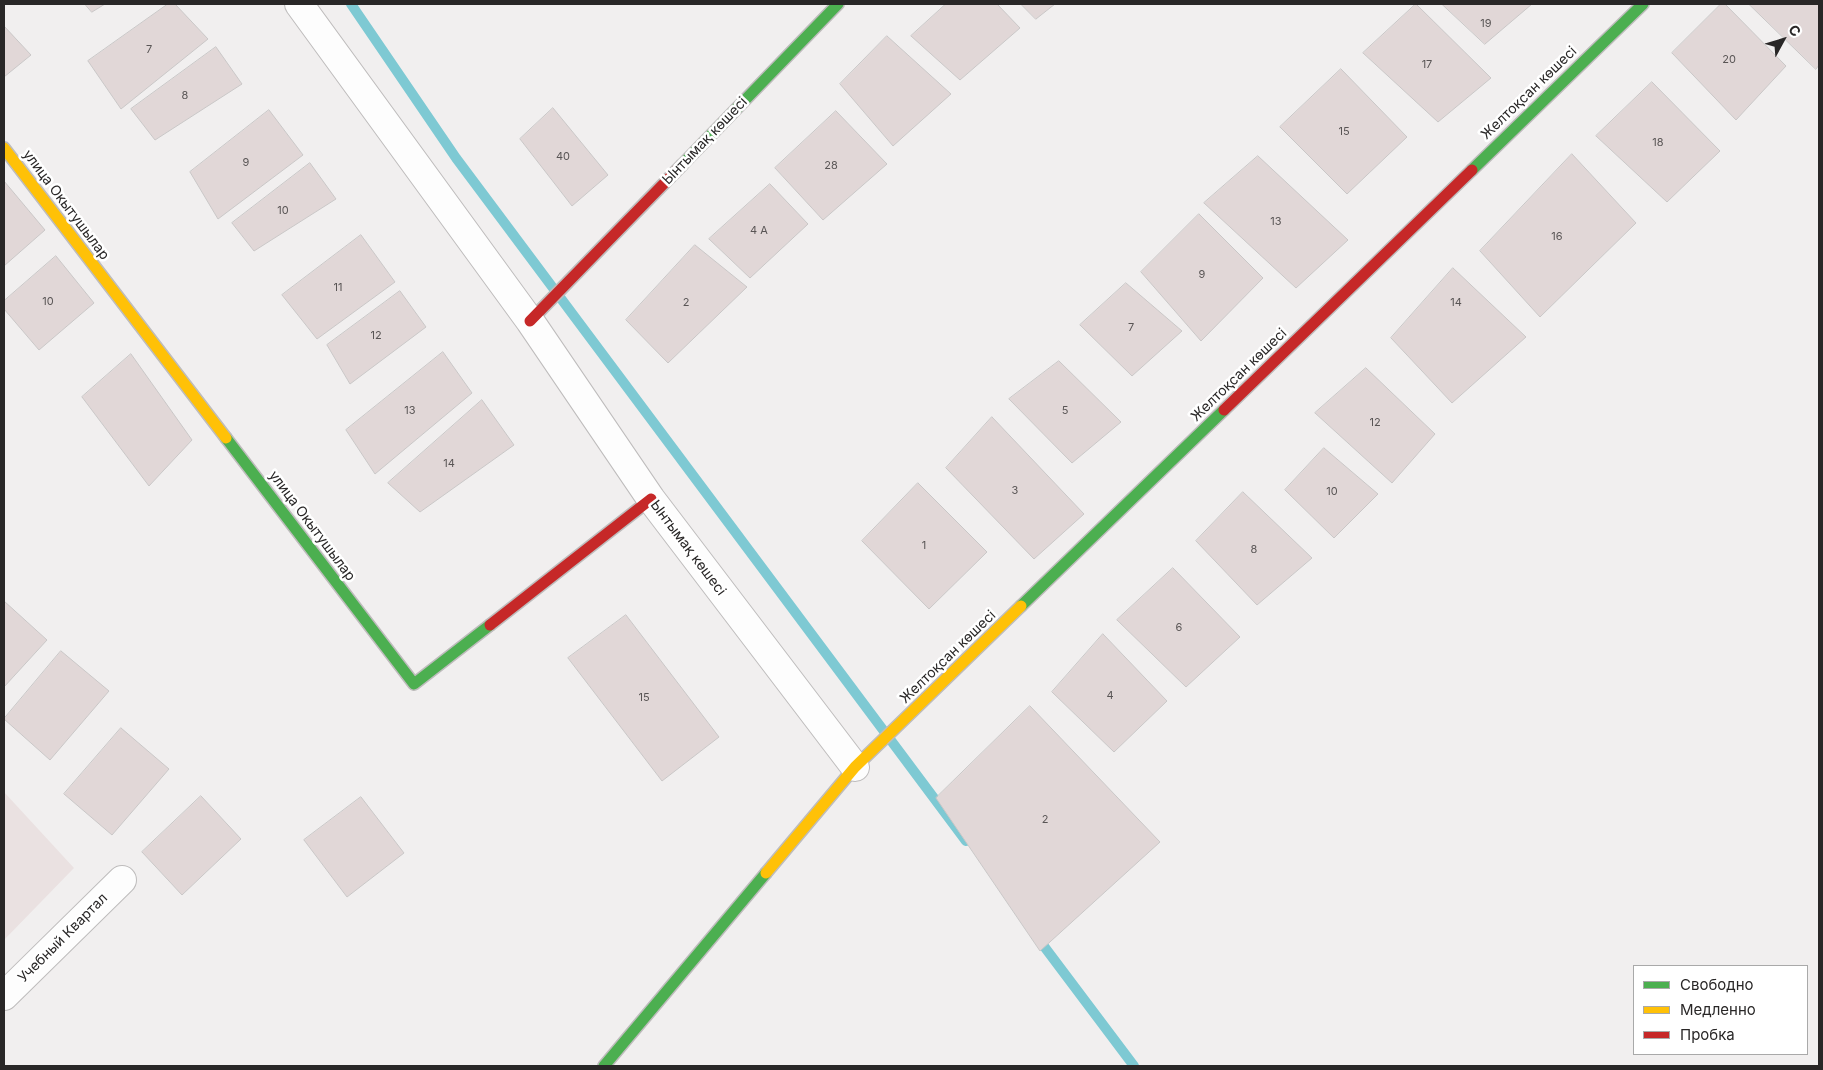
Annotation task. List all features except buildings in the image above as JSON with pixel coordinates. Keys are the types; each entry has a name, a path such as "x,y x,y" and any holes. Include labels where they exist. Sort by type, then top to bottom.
{"street":[{"name":"Ынтымақ көшесі","path":"299,4 530,321 650,499 855,767"},
{"name":"Ынтымақ көшесі","path":"530,321 838,4"},
{"name":"Желтоқсан көшесі","path":"604,1066 855,767 1643,4"},
{"name":"улица Окытушылар","path":"4,148 414,684 650,499"},
{"name":"Учебный Квартал","path":"4,996 122,880"}],"shaded area":[{"path":"4,792 74,868 4,940"}],"waterway":[{"path":"351,4 456,158 966,841"},
{"path":"1037,937 1134,1066"}],"traffic: fast":[{"path":"682,165 838,4"},
{"path":"1472,170 1643,4"},
{"path":"1021,606 1224,410"},
{"path":"226,438 414,684 490,625"},
{"path":"604,1066 766,873"}],"traffic: slow":[{"path":"4,148 226,438"},
{"path":"766,873 855,767 1021,606"}],"traffic: jam":[{"path":"530,321 682,165"},
{"path":"1224,410 1472,170"},
{"path":"490,625 651,499"}]}
